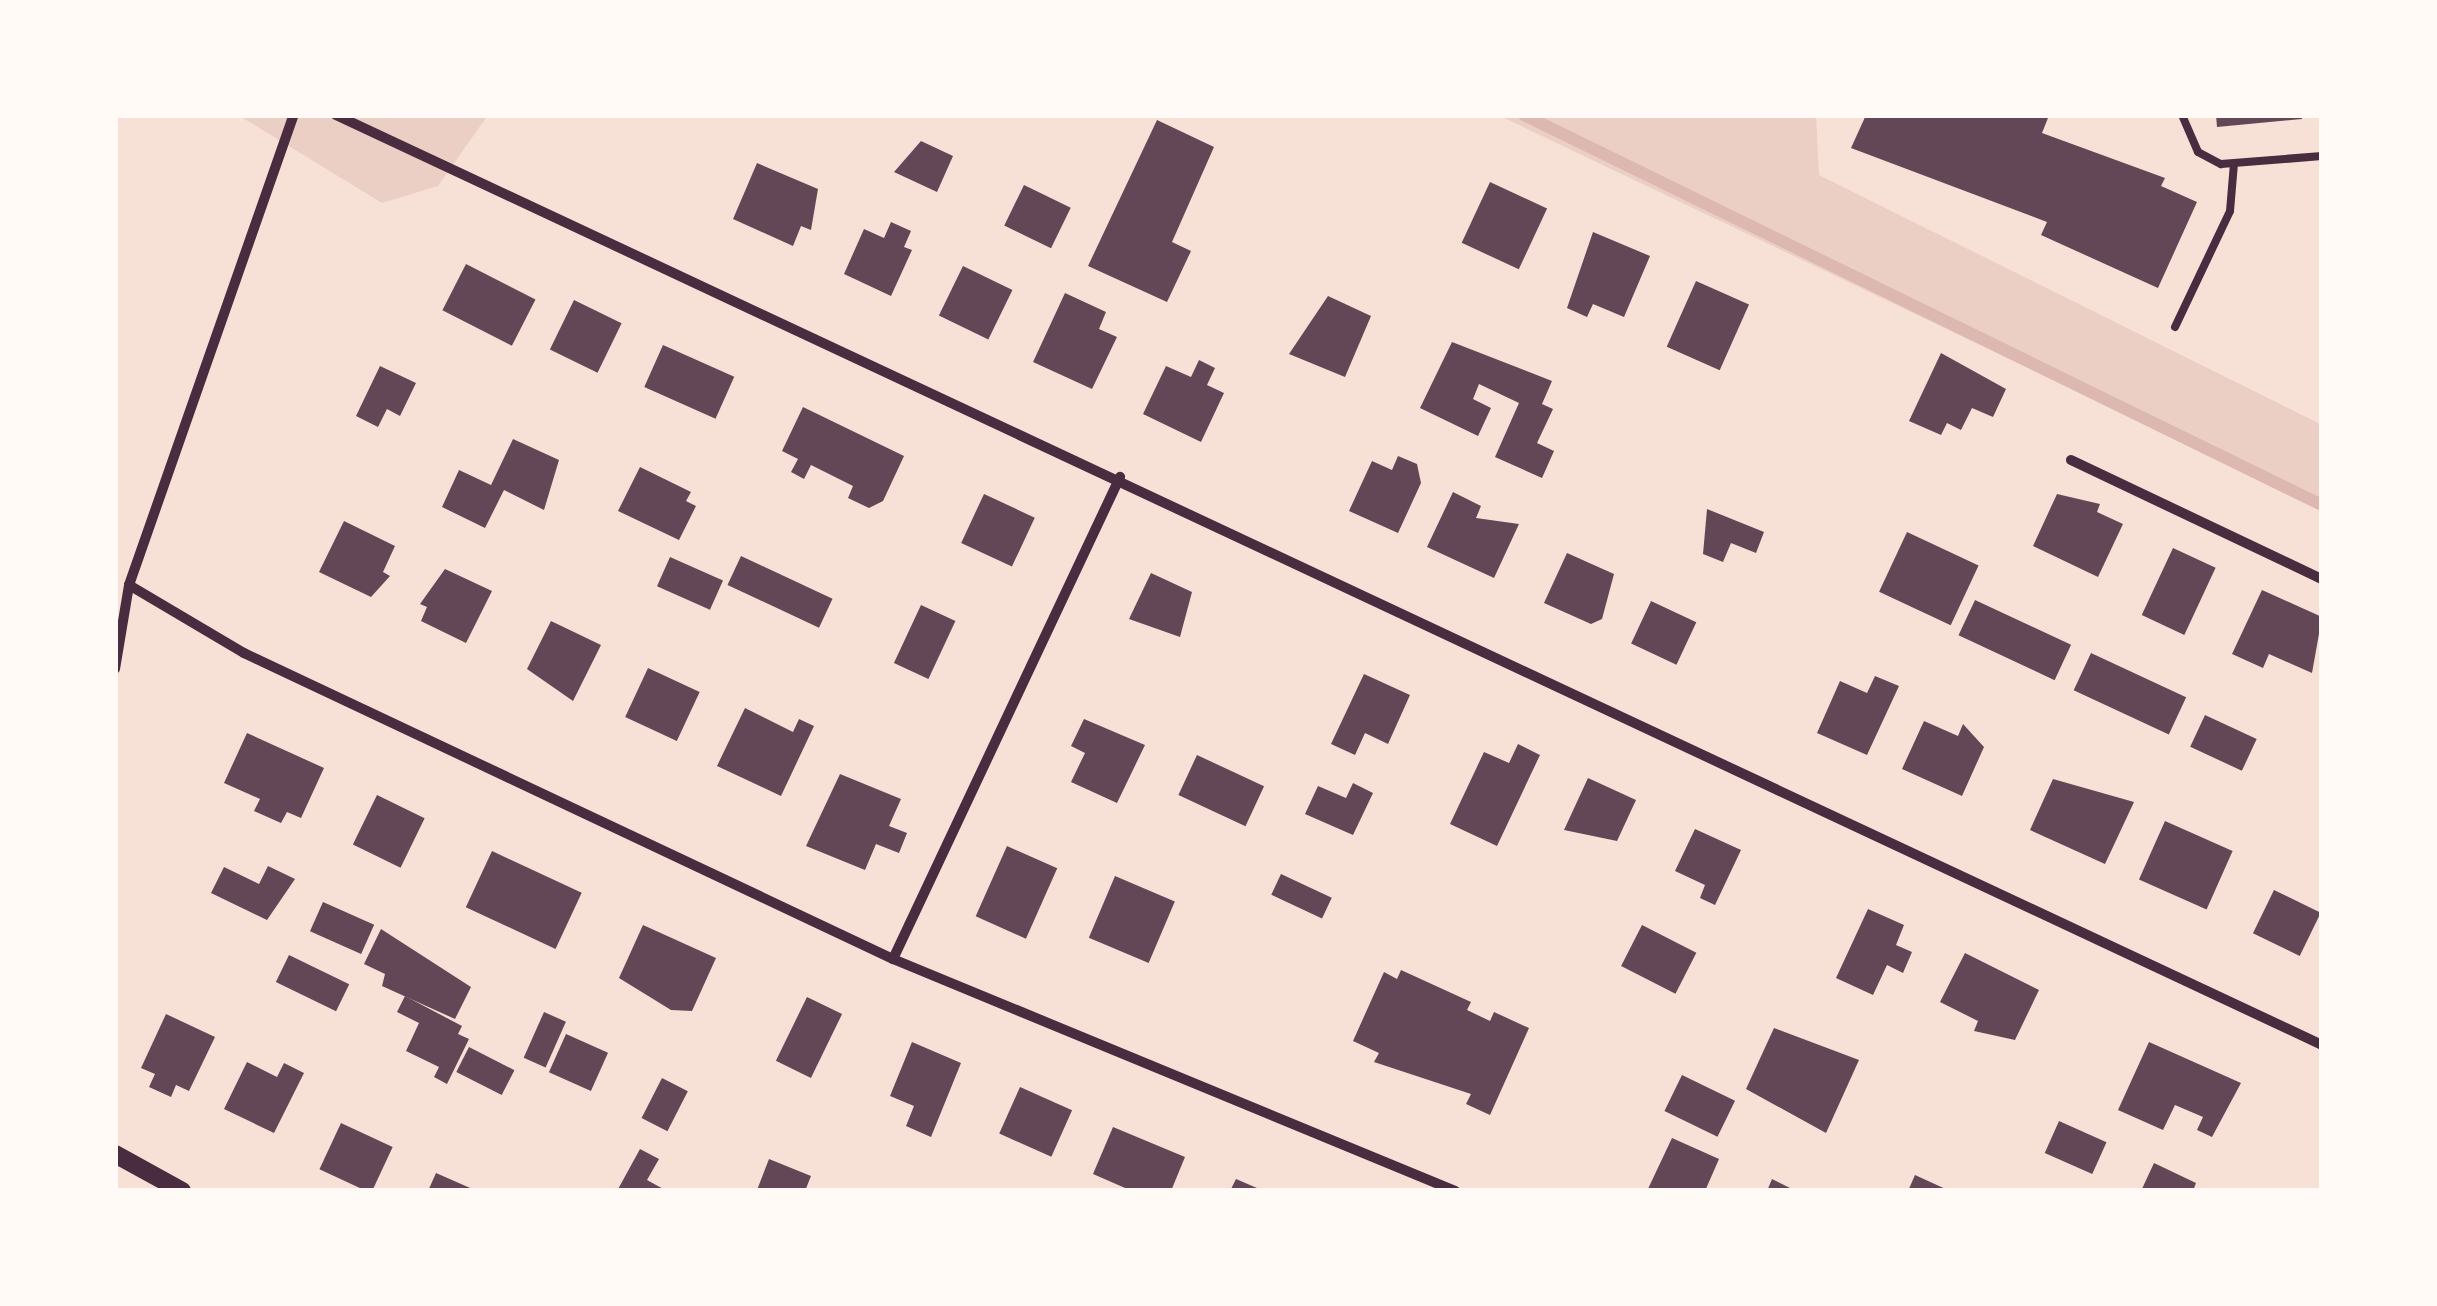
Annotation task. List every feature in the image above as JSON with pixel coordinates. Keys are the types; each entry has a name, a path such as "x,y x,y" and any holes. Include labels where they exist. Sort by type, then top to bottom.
{"street":[{"path":"115,669 130,585 294,115"},
{"path":"336,115 1120,477 2322,1045"},
{"path":"2072,460 2322,579"},
{"path":"893,958 1120,477"},
{"path":"130,585 244,654 893,958 1455,1191"},
{"path":"115,1154 182,1191"}],"lane":[{"path":"2182,115 2198,152 2234,163 2322,156"},
{"path":"2174,327 2230,210 2234,163"}],"shaded area":[{"path":"238,115 488,115 438,186 382,203"},
{"path":"1498,115 1816,115 1819,175 2322,425 2322,508"}],"building":[{"path":"1866,115 2041,115 2048,118 2042,133 2165,178 2161,186 2197,202 2158,288 2041,235 2047,222 1851,148"},
{"path":"2216,115 2302,115 2302,119 2217,127"},
{"path":"1157,120 1214,147 1172,242 1191,251 1167,302 1088,266"},
{"path":"921,141 953,156 937,192 894,172"},
{"path":"757,163 818,189 811,230 801,226 793,246 733,219"},
{"path":"1490,182 1547,209 1519,269 1462,243"},
{"path":"1024,185 1071,208 1051,248 1004,225"},
{"path":"891,222 911,231 904,247 912,250 891,296 844,274 864,229 884,238"},
{"path":"1593,232 1650,256 1624,317 1593,304 1587,317 1567,308"},
{"path":"466,264 535,299 512,346 442,310"},
{"path":"963,266 1012,290 988,340 939,315"},
{"path":"1696,281 1749,305 1720,370 1667,347"},
{"path":"1065,293 1106,312 1099,329 1117,337 1092,389 1033,362"},
{"path":"1328,296 1371,316 1345,377 1289,354"},
{"path":"574,300 622,323 598,373 550,349"},
{"path":"1452,342 1552,381 1542,404 1553,409 1537,443 1554,451 1542,478 1495,457 1519,403 1479,384 1473,399 1491,408 1478,436 1420,408"},
{"path":"663,345 734,377 716,419 644,387"},
{"path":"1941,353 2006,389 1993,417 1972,408 1961,430 1947,423 1941,435 1909,421"},
{"path":"1199,360 1215,368 1207,385 1224,393 1201,442 1143,414 1166,366 1191,377"},
{"path":"380,366 416,383 400,416 387,409 378,427 356,416"},
{"path":"803,407 904,456 883,501 869,508 848,498 853,486 811,465 804,479 791,472 798,459 782,451"},
{"path":"513,439 559,460 544,510 504,490 485,528 442,507 459,470 491,485"},
{"path":"1398,456 1417,464 1421,483 1398,533 1349,511 1372,461 1392,470"},
{"path":"640,467 691,492 686,501 696,506 679,540 618,511"},
{"path":"1453,492 1481,506 1476,518 1519,524 1494,578 1427,547"},
{"path":"984,494 1035,518 1012,567 961,543"},
{"path":"2057,494 2100,504 2097,512 2123,524 2098,577 2033,546"},
{"path":"1707,509 1764,532 1756,553 1731,543 1723,562 1703,554"},
{"path":"344,521 395,546 383,572 390,576 371,597 319,572"},
{"path":"1907,532 1979,565 1951,625 1879,592"},
{"path":"2173,548 2216,568 2184,635 2142,615"},
{"path":"1567,553 1614,574 1602,619 1591,624 1544,603"},
{"path":"741,556 833,599 819,628 727,585"},
{"path":"670,557 723,581 710,610 657,586"},
{"path":"445,569 492,591 466,643 421,621 427,607 420,604"},
{"path":"1151,573 1192,592 1180,637 1129,619"},
{"path":"2262,590 2322,617 2312,673 2269,654 2263,668 2232,654"},
{"path":"1975,600 2071,645 2055,680 1959,635"},
{"path":"1651,601 1696,622 1676,665 1631,644"},
{"path":"921,605 955,621 928,679 894,663"},
{"path":"551,621 601,645 573,701 527,669"},
{"path":"2091,653 2186,697 2169,735 2074,690"},
{"path":"648,668 700,692 677,741 625,717"},
{"path":"1364,674 1410,695 1388,744 1365,733 1355,755 1331,744"},
{"path":"1875,676 1899,686 1867,755 1817,733 1840,681 1867,693"},
{"path":"745,708 793,732 799,719 814,726 781,796 717,766"},
{"path":"2205,715 2257,739 2242,771 2190,747"},
{"path":"1084,719 1145,745 1117,803 1071,782 1085,753 1071,746"},
{"path":"1924,721 1958,736 1963,724 1984,747 1962,796 1902,769"},
{"path":"247,733 324,768 301,818 287,812 281,823 254,811 260,799 224,783"},
{"path":"1518,744 1540,755 1497,846 1450,824 1484,752 1509,763"},
{"path":"1197,755 1264,786 1245,826 1178,795"},
{"path":"840,774 901,799 889,826 907,833 899,853 876,844 865,870 806,846"},
{"path":"1588,778 1636,800 1617,841 1564,830"},
{"path":"2053,779 2134,802 2105,864 2030,830"},
{"path":"1353,783 1373,793 1353,835 1305,814 1318,786 1346,798"},
{"path":"377,795 425,818 401,868 353,844"},
{"path":"2165,821 2233,851 2207,910 2139,879"},
{"path":"1695,829 1741,850 1715,905 1700,898 1705,885 1675,871"},
{"path":"1007,846 1057,868 1026,939 976,916"},
{"path":"492,851 582,893 556,949 466,907"},
{"path":"268,866 295,879 267,920 211,893 224,867 259,884"},
{"path":"1281,874 1332,898 1322,919 1271,895"},
{"path":"1115,876 1175,901 1149,963 1089,938"},
{"path":"2274,890 2321,913 2300,956 2253,933"},
{"path":"323,902 374,925 361,954 310,931"},
{"path":"1868,909 1904,925 1896,945 1912,952 1903,973 1887,965 1873,995 1836,978"},
{"path":"643,925 716,958 692,1011 671,1010 619,978"},
{"path":"1642,925 1696,953 1675,994 1621,966"},
{"path":"381,929 471,987 455,1019 382,986 385,974 364,964"},
{"path":"1965,953 2039,990 2015,1040 1974,1031 1978,1021 1940,1002"},
{"path":"289,955 349,984 336,1011 276,982"},
{"path":"1401,970 1471,1002 1467,1010 1490,1021 1494,1012 1529,1028 1490,1115 1466,1104 1471,1094 1374,1062 1379,1053 1353,1041 1384,972 1397,979"},
{"path":"405,996 462,1026 458,1034 469,1039 447,1084 434,1077 439,1067 406,1051 419,1023 397,1012"},
{"path":"807,997 842,1014 811,1078 776,1061"},
{"path":"544,1012 566,1022 546,1067 524,1058"},
{"path":"166,1014 215,1037 189,1091 176,1085 171,1097 149,1087 155,1074 141,1068"},
{"path":"1774,1028 1859,1060 1826,1133 1746,1089"},
{"path":"566,1034 608,1053 591,1091 549,1072"},
{"path":"912,1042 961,1063 931,1137 906,1126 914,1106 890,1096"},
{"path":"2149,1042 2241,1083 2212,1137 2197,1130 2203,1117 2175,1105 2163,1130 2118,1110"},
{"path":"469,1047 514,1070 502,1095 456,1072"},
{"path":"247,1062 277,1077 284,1063 304,1073 274,1133 224,1109"},
{"path":"1682,1075 1735,1101 1717,1137 1664,1111"},
{"path":"662,1078 688,1091 667,1131 642,1118"},
{"path":"1020,1087 1072,1110 1051,1157 999,1134"},
{"path":"2059,1121 2107,1142 2092,1174 2045,1153"},
{"path":"341,1123 393,1147 372,1191 319,1169"},
{"path":"1113,1127 1185,1157 1171,1191 1132,1191 1093,1174"},
{"path":"1672,1138 1719,1159 1705,1191 1647,1191"},
{"path":"640,1149 659,1159 647,1180 667,1191 617,1191"},
{"path":"769,1159 811,1176 805,1191 757,1190"},
{"path":"2154,1163 2196,1183 2193,1191 2141,1191"},
{"path":"436,1173 477,1191 428,1191"},
{"path":"1915,1175 1950,1191 1908,1191"},
{"path":"1236,1179 1264,1191 1230,1191"},
{"path":"1772,1179 1796,1191 1767,1191"}],"waterway":[{"path":"1524,115 2322,505"}]}
